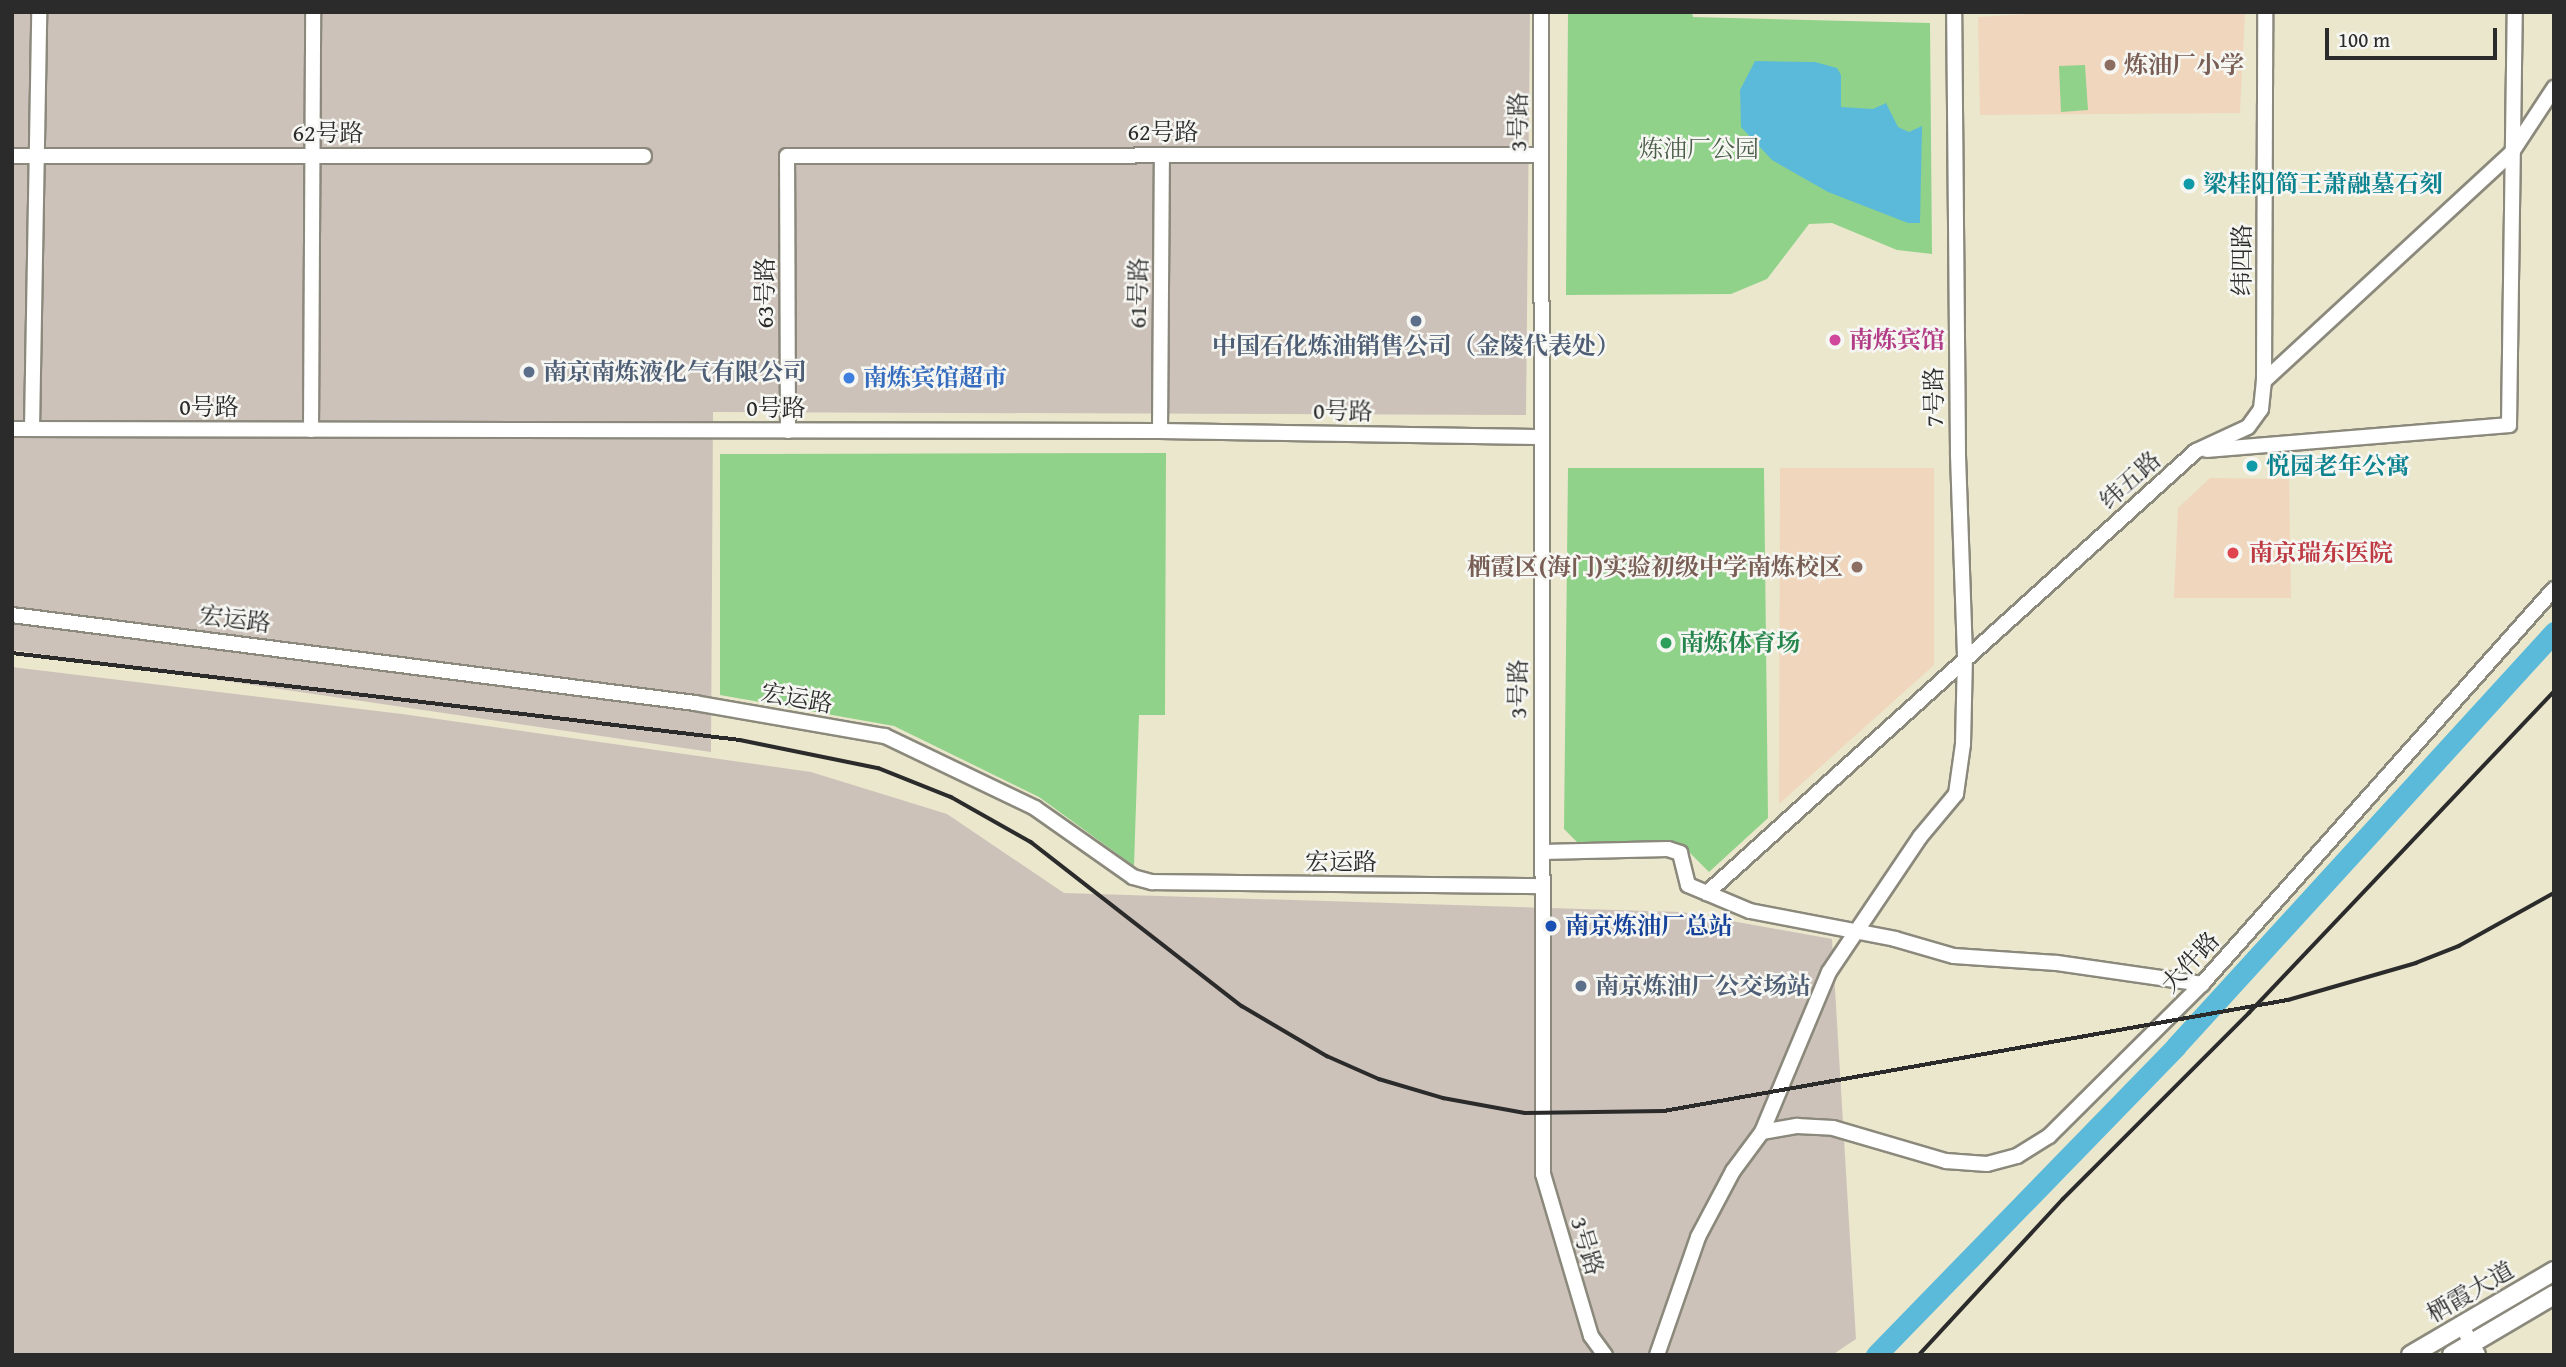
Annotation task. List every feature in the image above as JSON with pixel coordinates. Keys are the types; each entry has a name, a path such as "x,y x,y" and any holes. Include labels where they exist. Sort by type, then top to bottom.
{"main road":[{"name":"栖霞大道","path":"2411,1355 2554,1271"},
{"name":"栖霞大道","path":"2452,1355 2475,1349 2554,1295"}],"street":[{"path":"32,429 39,12"},
{"path":"311,430 313,12"},
{"name":"3号路","path":"1541,12 1539,437 1543,1174 1591,1336 1605,1355"},
{"name":"7号路","path":"1657,1355 1698,1237 1733,1171 1762,1132 1806,1018 1853,931 1956,794 1963,744 1965,656 1958,452 1954,12"},
{"name":"纬四路","path":"2264,381 2265,12"},
{"path":"2196,451 2509,425 2515,12"},
{"path":"2264,381 2512,152 2554,88"},
{"name":"61号路","path":"1160,431 1162,155"},
{"name":"62号路","path":"787,156 1540,155"},
{"name":"62号路","path":"12,156 645,156"},
{"name":"63号路","path":"787,156 788,431"},
{"name":"纬五路","path":"1707,893 1965,656 2196,451 2248,427 2261,409 2264,381"},
{"name":"0号路","path":"12,429 1160,431 1539,437"},
{"name":"大件路","path":"1762,1132 1797,1126 1833,1128 1946,1161 1987,1164 2017,1156 2049,1136 2202,984 2554,589"},
{"name":"宏运路","path":"12,615 695,703 885,736 1035,808 1133,877 1152,882 1542,886"},
{"path":"1542,852 1668,849 1680,853 1688,885 1750,911 1853,931 1955,956 2057,963 2202,984"},
{"path":"2462,1325 2475,1349"}],"shaded area":[{"path":"12,12 1530,12 1526,415 713,412 711,752 12,650"},
{"name":"炼油厂小学","path":"2062,12 2245,12 2240,113 1980,115 1978,17"},
{"name":"栖霞区(海门)实验初级中学南炼校区","path":"1780,468 1934,468 1934,665 1779,804"},
{"name":"南京瑞东医院","path":"2210,478 2289,479 2291,598 2174,598 2178,508"},
{"path":"12,667 402,714 811,772 947,814 1064,893 1682,912 1832,939 1856,1339 1832,1355 12,1355"}],"green space":[{"name":"炼油厂公园","path":"1568,12 1692,12 1693,17 1930,23 1932,254 1897,250 1832,223 1809,224 1767,279 1731,294 1566,295"},
{"path":"2085,65 2088,110 2061,112 2059,66"},
{"path":"1166,453 1165,715 1139,715 1134,866 1039,797 894,726 720,695 720,454"},
{"name":"南炼体育场","path":"1568,468 1764,468 1768,818 1709,872 1680,843 1580,845 1564,829"}],"water":[{"path":"1755,61 1815,62 1837,68 1841,75 1841,107 1873,109 1886,103 1898,127 1909,132 1922,126 1920,223 1908,223 1828,192 1772,160 1741,127 1740,90"}],"waterway":[{"path":"1876,1355 2176,1046 2554,632"}],"railway":[{"path":"12,653 740,740 878,768 951,797 1031,842 1242,1006 1327,1056 1379,1079 1443,1098 1525,1113 1664,1111 2288,1000 2416,963 2459,946 2554,893"},
{"path":"1919,1355 2063,1199 2249,1013 2554,692"}],"place":[{"name":"炼油厂小学","path":"2110,65"},
{"name":"梁桂阳简王萧融墓石刻","path":"2189,184"},
{"name":"中国石化炼油销售公司（金陵代表处）","path":"1416,321"},
{"name":"南炼宾馆","path":"1835,340"},
{"name":"南京南炼液化气有限公司","path":"529,372"},
{"name":"南炼宾馆超市","path":"849,378"},
{"name":"悦园老年公寓","path":"2252,466"},
{"name":"南京瑞东医院","path":"2233,553"},
{"name":"栖霞区(海门)实验初级中学南炼校区","path":"1857,567"},
{"name":"南炼体育场","path":"1666,643"},
{"name":"南京炼油厂总站","path":"1551,926"},
{"name":"南京炼油厂公交场站","path":"1581,986"}]}
